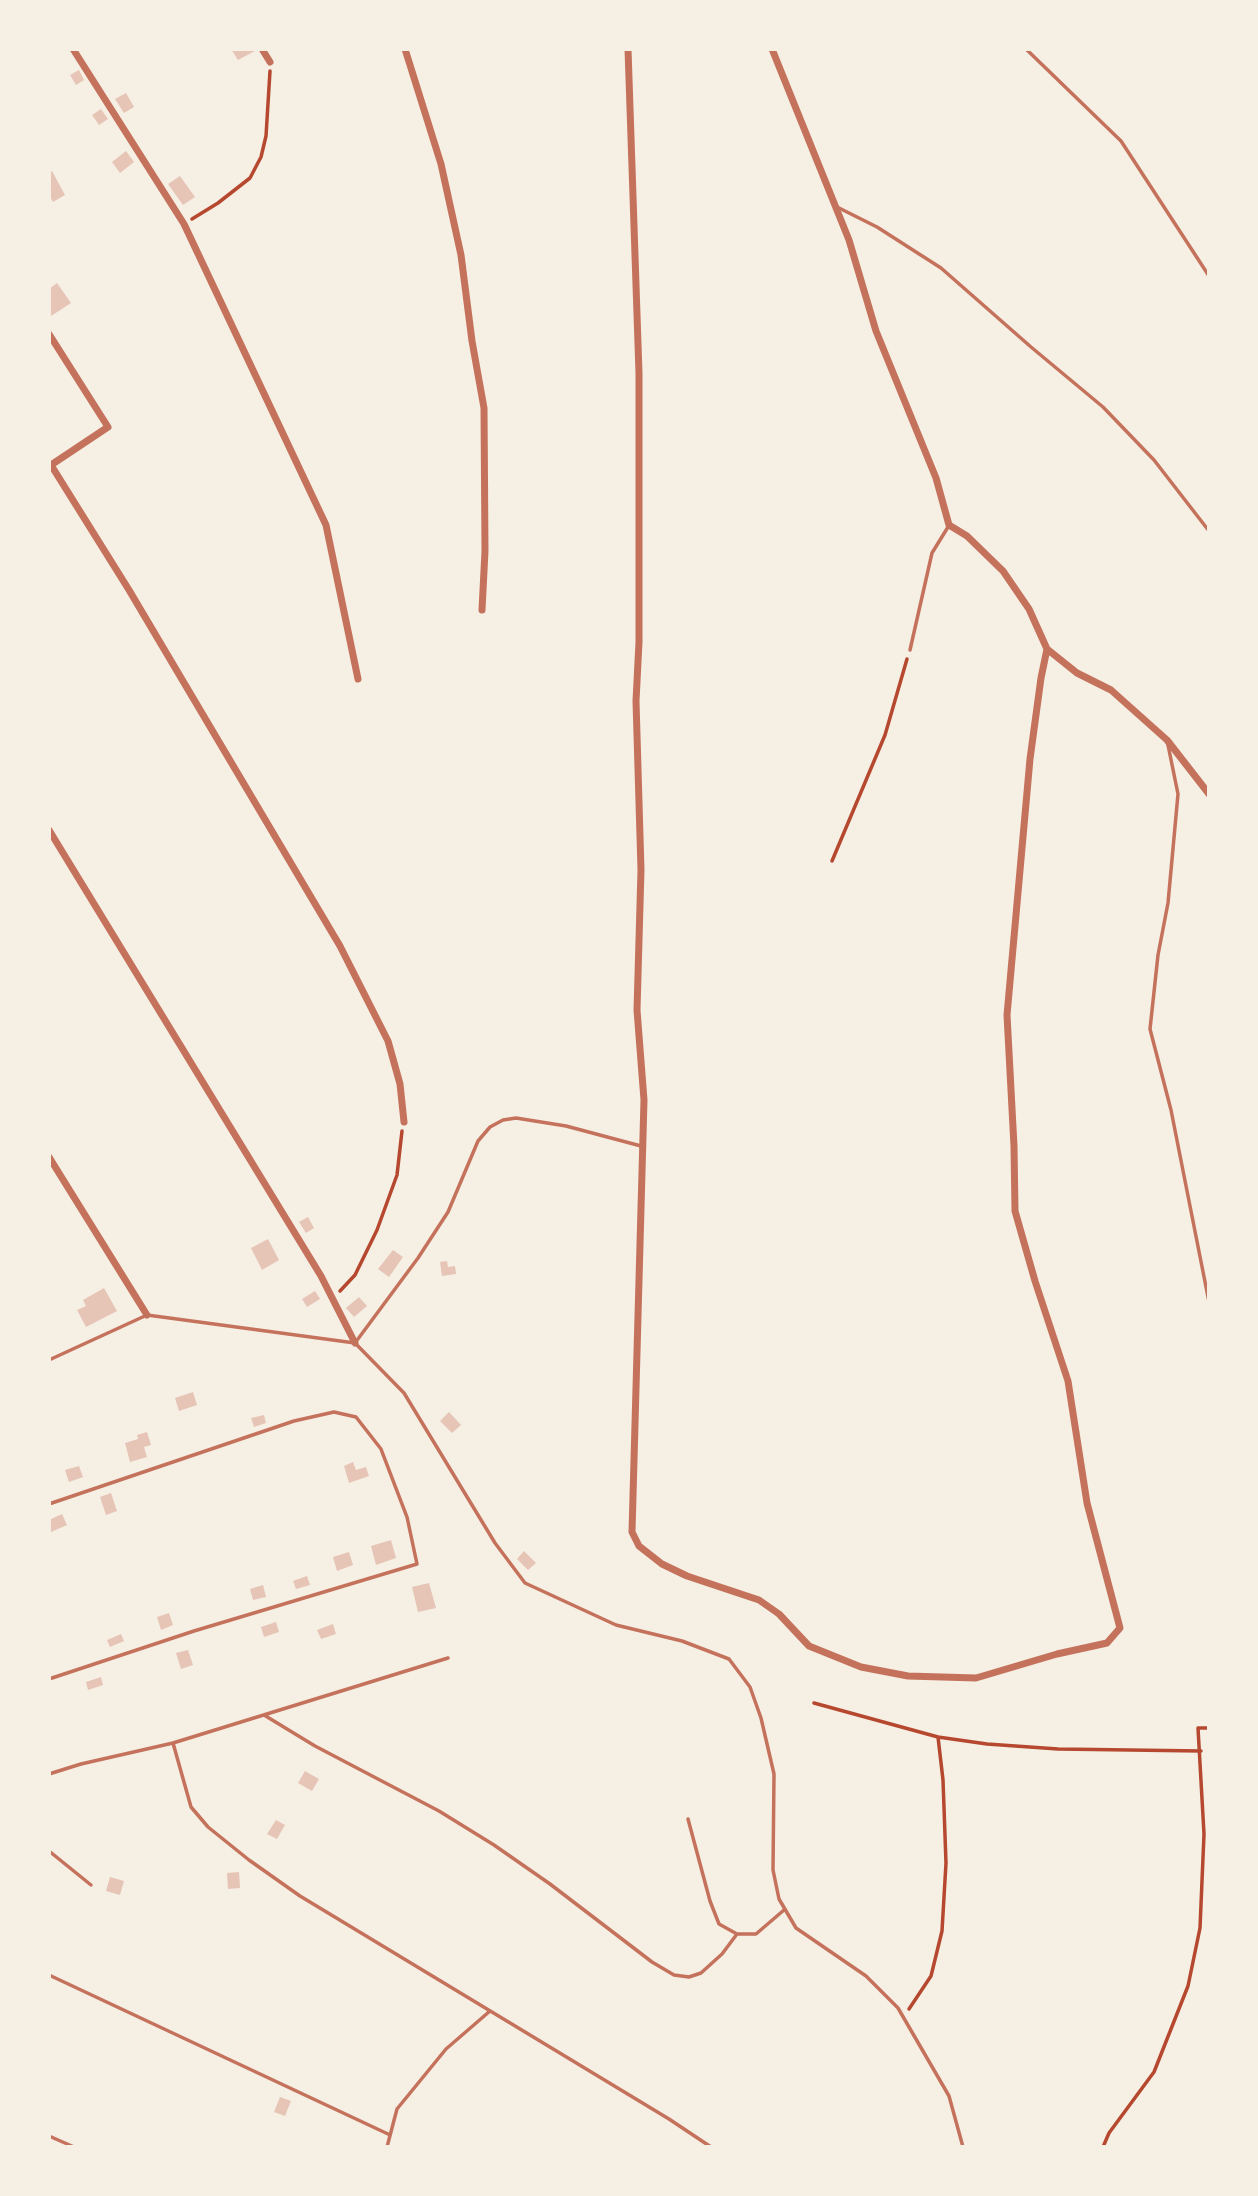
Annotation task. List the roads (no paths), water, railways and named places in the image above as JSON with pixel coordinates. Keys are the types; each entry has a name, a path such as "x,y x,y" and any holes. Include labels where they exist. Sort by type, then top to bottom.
{"street":[{"path":"73,49 184,224 326,524 358,679"},
{"path":"262,49 270,62"},
{"path":"405,49 441,164 458,242 484,408 485,551 482,610"},
{"path":"628,49 639,373 639,642 636,701 641,870 637,1010 644,1100 632,1532 639,1546 662,1564 687,1576 760,1600 779,1614 809,1646 861,1667 908,1676 976,1678 1057,1654 1107,1643 1120,1628 1087,1503 1068,1381 1015,1212 1007,1015 1030,758 1047,649"},
{"path":"772,49 849,240 876,331 936,478 949,525 967,536 1003,571 1029,609 1047,649 1077,673 1111,690 1167,740 1209,794"},
{"path":"49,334 108,427 51,465 136,602 340,946 388,1041 400,1084 404,1122"},
{"path":"49,830 333,1299 355,1343"},
{"path":"49,1157 147,1315"}],"lane":[{"path":"1026,49 1121,141 1209,276"},
{"path":"835,206 877,227 941,268 1103,407 1154,460 1209,531"},
{"path":"910,650 932,553 949,525"},
{"path":"1167,740 1178,794 1168,903 1158,955 1150,1029 1171,1110 1209,1302"},
{"path":"355,1343 418,1258 448,1212 478,1141 490,1127 503,1120 516,1118 566,1126 643,1146"},
{"path":"49,1360 147,1315 355,1343 404,1393 495,1543 525,1583 616,1625 682,1641 729,1659 750,1687 774,1774 773,1870 779,1899 796,1928 866,1976 898,2008 949,2096 963,2147"},
{"path":"49,1504 294,1421 334,1412 356,1417 381,1449 407,1517 417,1564 194,1631 49,1679"},
{"path":"49,1774 81,1763 173,1743 448,1658"},
{"path":"264,1715 314,1746 439,1811 494,1845 652,1962 674,1975 690,1977 701,1973 722,1954 737,1934"},
{"path":"173,1743 191,1807 208,1827 300,1896 712,2147"},
{"path":"688,1819 710,1901 719,1924 737,1934 756,1934 785,1909"},
{"path":"49,1851 91,1885"},
{"path":"49,1975 388,2134"},
{"path":"387,2147 388,2134 397,2109 410,2091 446,2049 490,2011"},
{"path":"49,2136 74,2147"}]}
